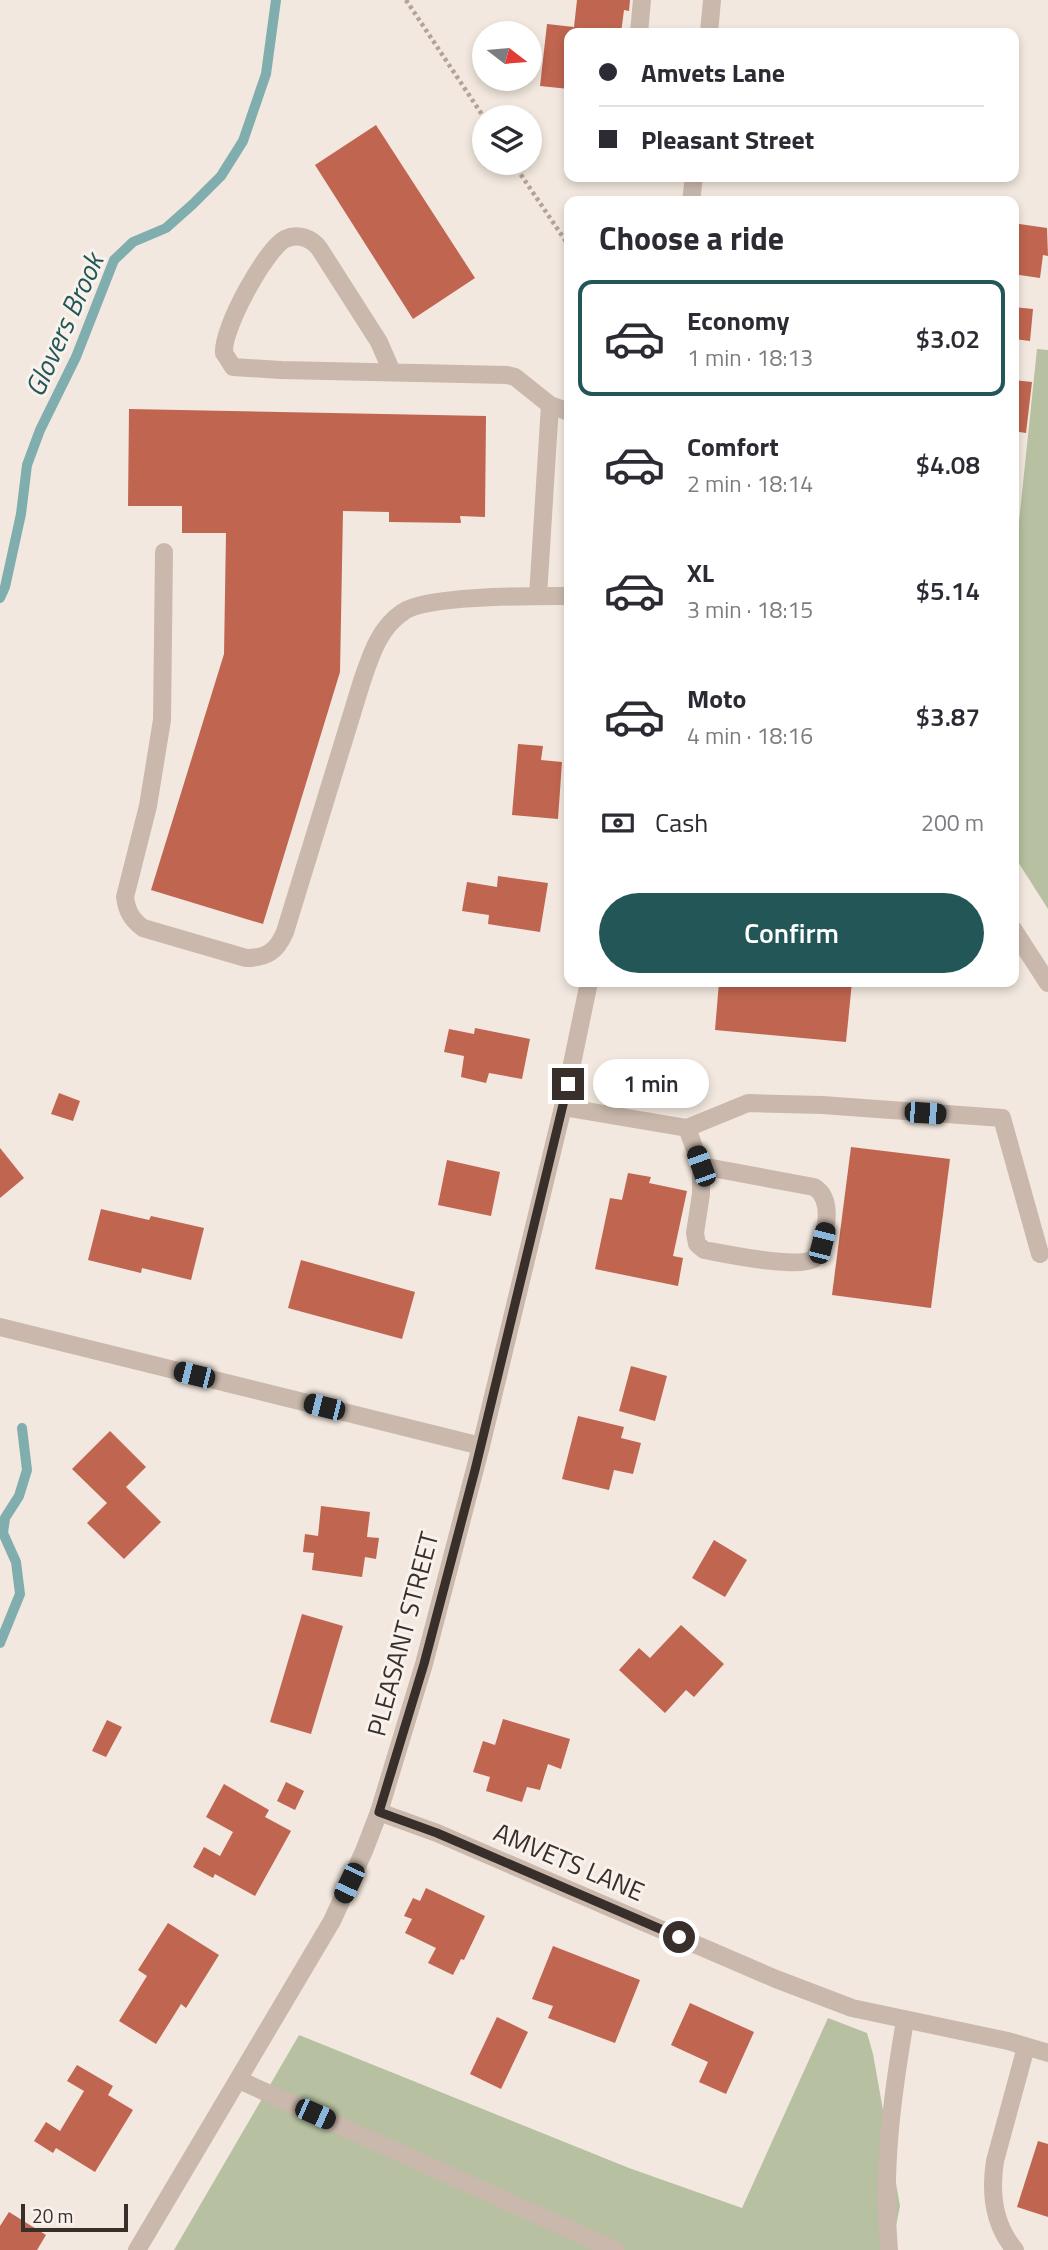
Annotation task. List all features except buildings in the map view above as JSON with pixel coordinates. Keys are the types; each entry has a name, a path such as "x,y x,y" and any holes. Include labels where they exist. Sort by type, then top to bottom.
{"street":[{"path":"639,28 642,0"},
{"path":"709,28 712,0"},
{"path":"392,372 379,342 319,248 311,240 300,236 288,238 278,245 236,311 223,347 226,358 233,366 281,370 392,372 507,374 515,377 550,405 564,410"},
{"path":"538,596 550,405"},
{"path":"164,552 162,720 148,806 125,897 127,909 133,920 143,928 246,958 271,954 285,932 362,681 384,629 404,611 427,602 564,596"},
{"path":"1019,936 1043,962 1048,983"},
{"name":"PLEASANT STREET","path":"137,2250 332,1920 379,1812 424,1664 481,1446 563,1107 588,987"},
{"path":"563,1107 687,1128 748,1103 822,1105 1002,1118 1040,1254"},
{"path":"687,1128 701,1166 701,1194 695,1233 699,1247 763,1260 804,1262 814,1259 825,1229 825,1203 818,1190 814,1187 701,1166"},
{"path":"0,1327 481,1446"},
{"name":"AMVETS LANE","path":"379,1812 437,1833 776,1979 852,2008 1048,2053"},
{"path":"889,2250 889,2127 905,2021"},
{"path":"1015,2250 995,2213 992,2179 1026,2047"},
{"path":"239,2080 615,2250"}],"path":[{"path":"406,0 475,105"},
{"path":"521,175 564,239"}],"green space":[{"path":"1037,349 1048,350 1048,909 1019,863 1019,522"},
{"path":"828,2018 867,2033 873,2054 900,2206 891,2250 174,2250 299,2035 629,2168 742,2208"}],"waterway":[{"name":"Glovers Brook","path":"0,598 5,587 21,514 27,465 40,430 76,357 114,260 133,242 166,228 193,204 221,176 243,141 266,74 276,0"},
{"name":"Glovers Brook","path":"0,1643 20,1594 16,1562 3,1533 5,1518 19,1496 27,1470 22,1428"}],"route":[{"path":"568,1084 475,1470 424,1664 379,1812 437,1833 679,1937"}]}
